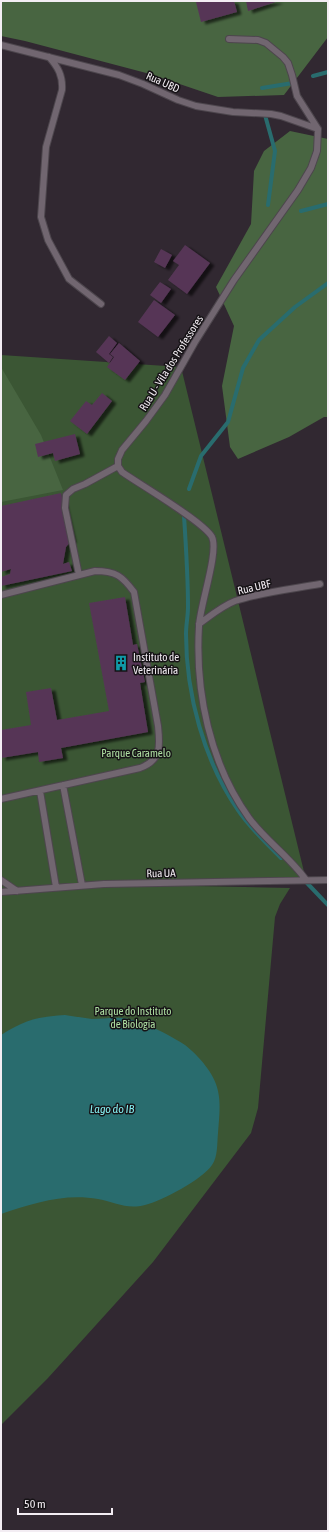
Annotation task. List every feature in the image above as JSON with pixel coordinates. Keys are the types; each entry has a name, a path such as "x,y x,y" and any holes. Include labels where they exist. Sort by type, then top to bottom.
{"lane":[{"path":"229,39 258,40 266,43 283,57 288,63 297,96 318,129"},
{"name":"Rua UBD","path":"1,45 119,75 196,106 233,112 271,114 318,129"},
{"path":"49,57 59,69 63,83 46,147 42,183 42,223 48,240 70,279 101,304"},
{"name":"Rua U - Vila dos Professores","path":"118,466 118,459 122,450 165,395 195,342 234,280 298,190 311,168 317,151 318,129"},
{"path":"79,575 65,508 66,495 73,489 118,466 122,472 196,522 211,536 214,550 199,624 198,652 202,698 207,723 217,759 228,783 249,818 268,840 288,858 306,880"},
{"path":"1,595 95,571 107,571 114,573 126,581 134,592 158,726 160,745 156,757 146,766 40,791 1,798"},
{"name":"Rua UBF","path":"199,624 214,613 235,602 254,596 320,584"},
{"path":"63,785 82,885"},
{"path":"40,791 56,887"},
{"path":"1,880 16,891"},
{"name":"Rua UA","path":"1,892 82,885 325,880"}],"green space":[{"path":"1,1 328,1 328,37 284,95 218,97 150,74 1,36"},
{"path":"290,131 328,139 328,417 324,417 289,437 238,459 230,447 222,386 234,326 216,287 251,224 254,171 264,151"},
{"path":"1,355 181,367 306,880 195,886 290,888 280,904 275,917 258,1108 251,1133 153,1262 48,1378 1,1425"},
{"path":"1,367 41,435 63,490 1,502"}],"water":[{"name":"Lago do IB","path":"65,1015 92,1019 122,1018 137,1021 163,1032 179,1041 200,1059 213,1078 218,1091 219,1101 216,1154 214,1162 207,1171 182,1189 145,1205 132,1207 98,1199 73,1197 49,1200 1,1214 1,1035 31,1020"}],"building":[{"path":"234,1 237,12 201,22 196,2"},
{"path":"246,1 279,1 248,11"},
{"path":"185,245 210,263 187,294 168,280 179,265 173,261"},
{"path":"161,249 172,255 165,268 154,262"},
{"path":"160,282 171,289 161,303 150,295"},
{"path":"154,300 175,315 158,337 138,322"},
{"path":"109,336 117,343 109,354 113,357 109,363 96,352"},
{"path":"119,343 140,361 125,380 107,367 114,357 110,354"},
{"path":"102,393 112,401 87,434 70,421 86,401 92,405"},
{"path":"75,434 80,454 55,461 53,453 38,457 35,444"},
{"path":"61,493 72,540 66,547 63,564 69,562 72,571 1,586 1,577 10,574 11,569 1,572 1,506"},
{"name":"Instituto de Veterinária","path":"125,597 133,645 137,644 145,682 140,683 148,732 61,748 63,758 39,762 38,752 1,758 1,730 31,725 26,692 51,688 57,720 109,711 89,603"}],"waterway":[{"path":"313,76 328,72"},
{"path":"262,88 293,83"},
{"path":"265,115 275,151 268,205"},
{"path":"301,211 328,204"},
{"path":"189,489 201,456 228,422 243,368 259,340 295,307 328,283"},
{"path":"184,516 188,596 186,634 187,657 189,680 199,726 207,749 226,791 248,823 281,858"},
{"path":"307,883 328,905"}],"place":[{"name":"Instituto de Veterinária","path":"121,663"}],"park label":[{"name":"Parque Caramelo","path":"136,753"},
{"name":"Parque do Instituto de Biologia","path":"133,1017"}]}
